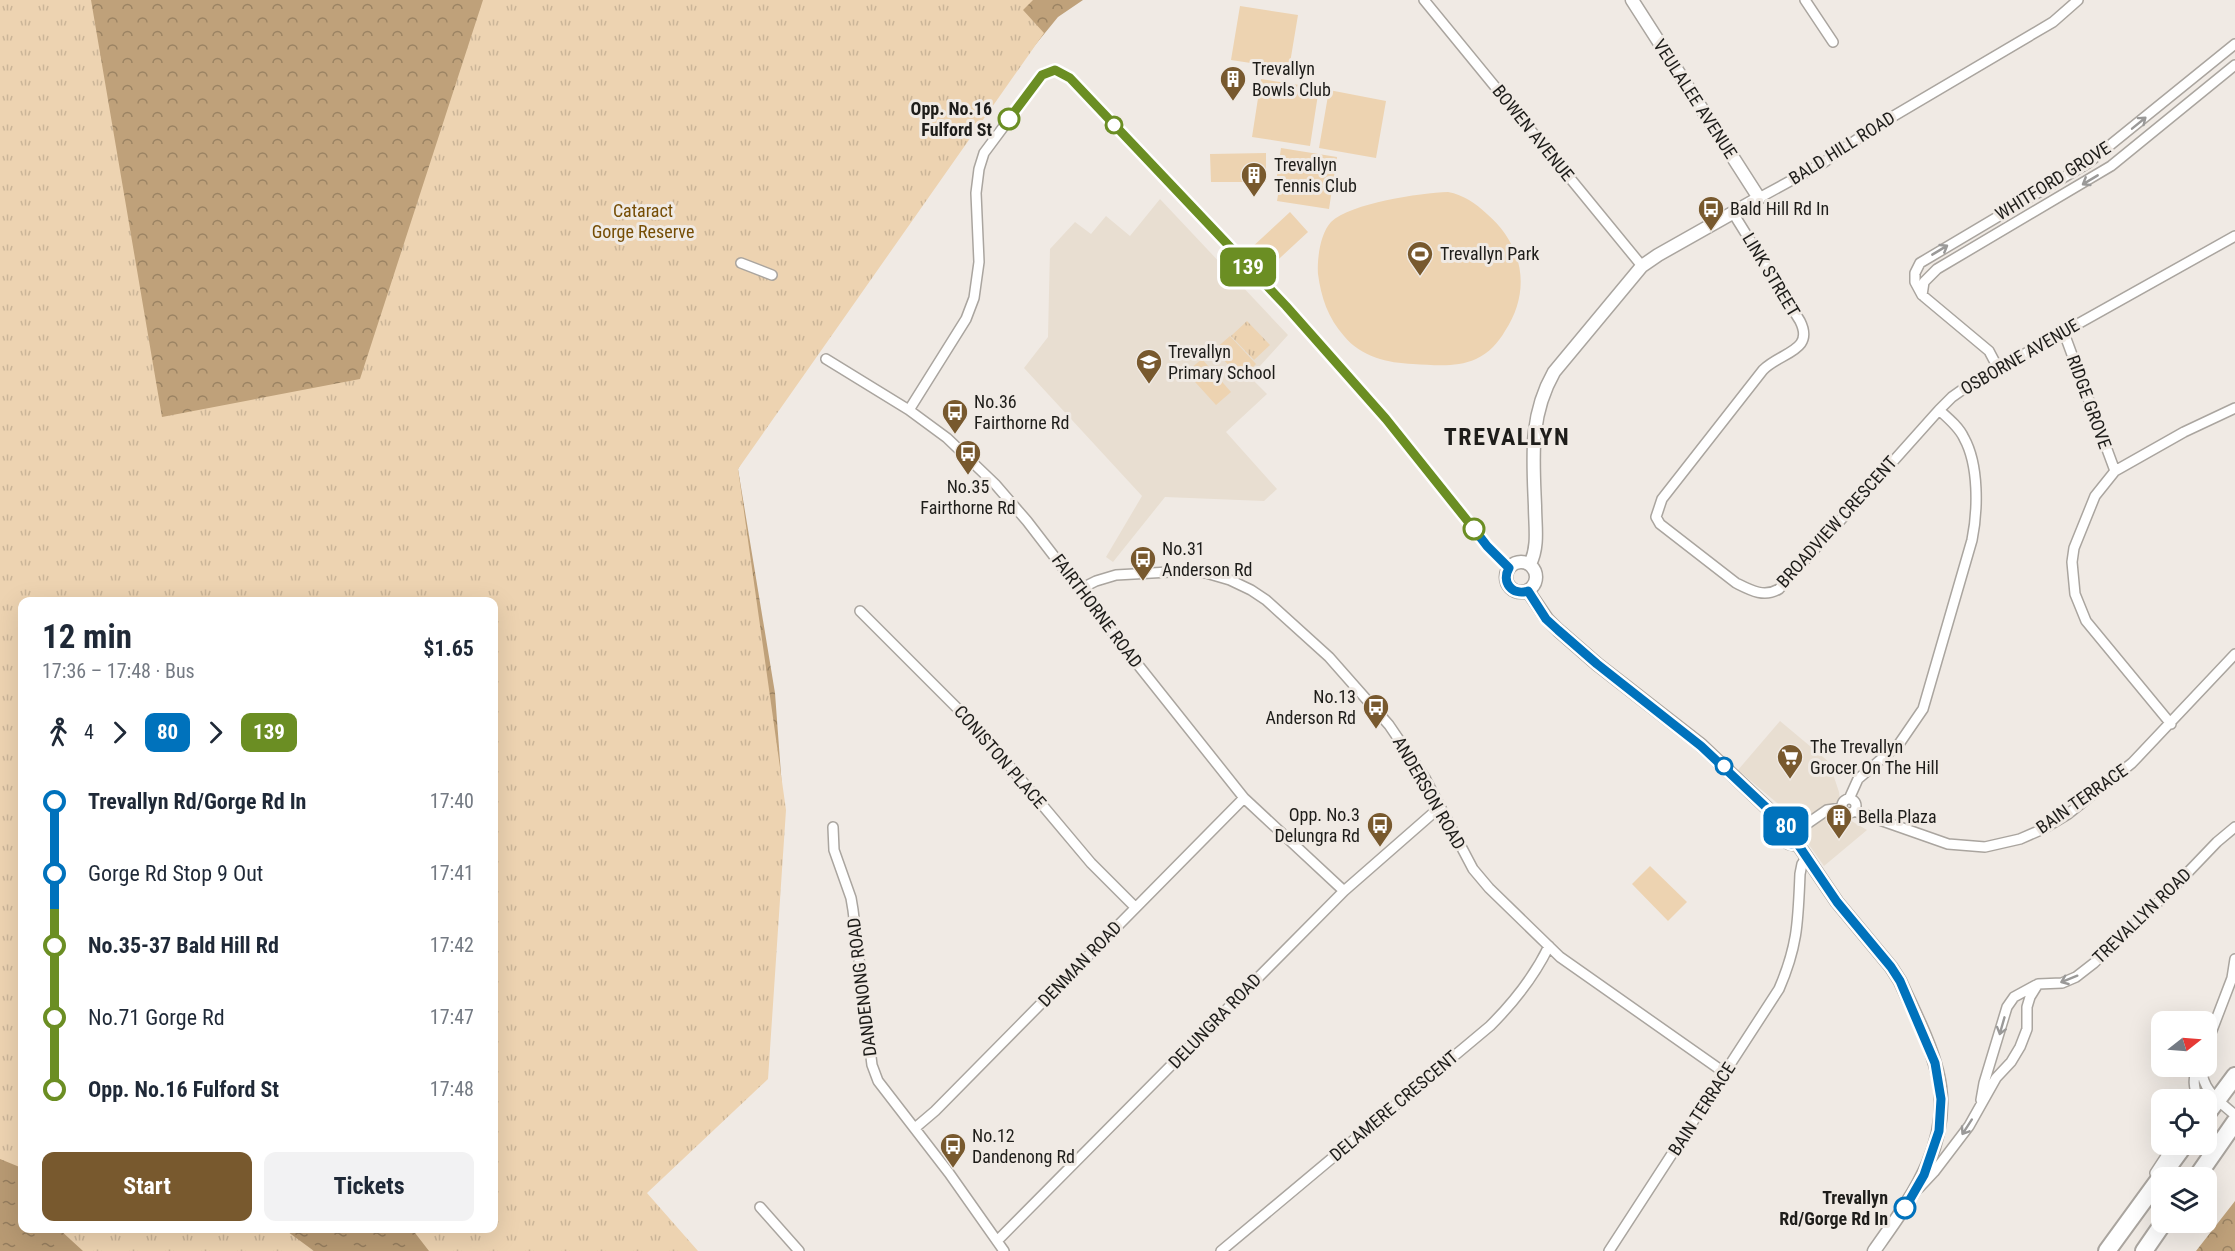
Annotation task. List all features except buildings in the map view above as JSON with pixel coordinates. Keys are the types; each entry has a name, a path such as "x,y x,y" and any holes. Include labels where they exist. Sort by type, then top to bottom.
{"highway":[{"path":"2218,1100 2235,1076"},
{"path":"2204,1167 2235,1122"},
{"path":"2107,1251 2177,1155"},
{"path":"2144,1251 2156,1233"}],"street":[{"name":"BOWEN AVENUE","path":"1424,0 1642,266"},
{"name":"VEULALEE AVENUE","path":"1632,0 1759,198"},
{"path":"1804,0 1833,42"},
{"name":"BALD HILL ROAD","path":"1530,564 1536,548 1533,444 1535,422 1546,386 1561,363 1642,266 1823,163 1875,127 2053,22 2078,0"},
{"name":"WHITFORD GROVE","path":"1922,295 1915,282 1915,273 1920,263 2088,163 2235,44"},
{"name":"WHITFORD GROVE","path":"1922,295 1924,282 1937,269 2111,166 2235,65"},
{"path":"909,410 966,319 974,298 979,262 976,193 984,153 1033,87 1047,72 1055,70 1070,78 1286,306 1386,419 1487,546 1509,568"},
{"name":"LINK STREET","path":"1733,213 1800,321 1805,339"},
{"name":"OSBORNE AVENUE","path":"1939,410 1952,397 1998,368 2235,236"},
{"path":"741,263 772,275"},
{"path":"1922,295 1989,351 1998,368"},
{"name":"RIDGE GROVE","path":"2064,333 2115,471"},
{"name":"BROADVIEW CRESCENT","path":"1805,339 1801,345 1769,363 1657,508 1656,517 1660,524 1736,583 1749,590 1772,593 1779,589 1939,410"},
{"name":"FAIRTHORNE ROAD","path":"826,359 909,410 948,438 995,484 1244,798 1344,891"},
{"path":"2172,724 2094,632 2080,608 2075,594 2072,562 2074,548 2095,496 2115,471 2184,432 2235,408"},
{"path":"1849,799 1858,779 1899,744 1923,710 1972,540 1977,518 1970,451 1964,436 1939,410"},
{"path":"1516,563 1530,564 1537,576 1535,585 1528,591 1518,593 1509,587 1506,578 1509,568 1516,563"},
{"name":"ANDERSON ROAD","path":"1080,589 1116,575 1187,571 1206,573 1251,590 1310,639 1374,708 1409,754 1473,869 1522,922 1560,957 1725,1073"},
{"path":"1528,591 1546,619 1558,630 1597,664 1701,746 1786,826"},
{"name":"CONISTON PLACE","path":"860,611 980,731 1091,863 1136,907"},
{"name":"BAIN TERRACE","path":"1854,811 1948,844 1985,847 2020,839 2043,829 2086,800 2132,763 2172,724 2235,654"},
{"name":"DENMAN ROAD","path":"915,1128 989,1057 1244,798"},
{"path":"1849,799 1855,802 1854,811 1847,813 1841,807 1843,801 1849,799"},
{"name":"DELUNGRA ROAD","path":"997,1241 1344,891 1440,807"},
{"path":"1802,828 1827,810 1841,807"},
{"path":"1796,824 1802,828 1803,837 1797,843 1791,844 1785,841 1782,831 1786,826 1796,824"},
{"name":"DANDENONG ROAD","path":"833,827 834,849 853,910 872,1065 878,1080 1004,1251"},
{"name":"TREVALLYN ROAD","path":"1979,1106 1983,1083 2007,1007 2014,997 2038,984 2062,982 2076,977 2094,963 2235,827"},
{"path":"1797,843 1837,902 1900,981 1935,1063 1941,1099 1939,1131 1930,1161 1916,1191"},
{"name":"BAIN TERRACE","path":"1609,1251 1779,989 1790,962 1798,921 1800,874 1806,858"},
{"name":"DELAMERE CRESCENT","path":"1221,1251 1491,1026 1516,998 1549,946"},
{"path":"2217,1017 2232,978 2235,959"},
{"name":"TREVALLYN ROAD","path":"1874,1251 1916,1191 1934,1172 1969,1126 1996,1078 2011,1062 2027,1029 2027,1007 2038,984"},
{"path":"2203,1077 2204,1083 2218,1100 2235,1115"},
{"path":"2146,1197 2152,1178 2168,1155"},
{"path":"760,1207 799,1251"}],"shaded area":[{"name":"Trevallyn Primary School","path":"1160,199 1288,335 1250,377 1267,394 1226,432 1277,489 1264,501 1165,497 1113,562 1106,557 1142,496 1024,368 1048,337 1050,249 1075,222 1091,234 1106,216 1130,236"},
{"path":"1780,721 1829,762 1839,792 1841,809 1848,819 1867,830 1824,866 1807,842 1810,831 1738,770"}],"green space":[{"name":"Cataract Gorge Reserve","path":"0,0 1083,0 1058,17 827,300 738,469 775,693 784,815 498,1222 498,597 22,597"},
{"name":"Cataract Gorge Reserve","path":"0,0 91,0 162,417 360,379 483,0 1033,0 1023,10 1044,33 738,469 786,810 768,1079 647,1193 698,1251 0,1251"},
{"path":"1240,6 1298,15 1289,69 1231,60"},
{"path":"1261,79 1319,88 1310,146 1252,137"},
{"path":"1329,90 1386,101 1376,158 1319,148"},
{"path":"1281,148 1337,157 1329,209 1277,201 1281,177 1277,176"},
{"path":"1266,153 1266,182 1211,182 1210,154"},
{"name":"Trevallyn Park","path":"1448,192 1464,197 1478,206 1499,226 1509,240 1516,254 1521,284 1519,300 1513,315 1493,347 1481,357 1461,364 1404,363 1367,354 1351,343 1338,329 1323,299 1318,268 1320,247 1327,227 1341,215 1369,204 1421,194"},
{"path":"1290,212 1308,232 1268,269 1250,249"},
{"path":"1247,321 1270,345 1254,360 1231,336"},
{"path":"1230,336 1256,364 1242,379 1214,350"},
{"path":"1202,359 1231,392 1216,405 1186,372"},
{"path":"1650,866 1687,902 1668,921 1632,884"},
{"path":"2235,1201 2235,1251 2196,1251 2210,1233 2217,1233 2217,1224"}],"water":[{"path":"0,1159 18,1166 18,1233 63,1233 83,1251 0,1251"},
{"path":"289,1233 415,1233 429,1251 314,1251"}],"bus line":[{"name":"139","path":"1009,119 1042,75 1055,70 1070,78 1286,306 1386,419 1474,529"},
{"name":"80","path":"1474,529 1509,568 1506,578 1513,591 1523,593 1528,591 1546,619 1558,630 1597,664 1716,758 1786,826 1782,831 1785,841 1791,844 1797,843 1837,902 1900,981 1935,1063 1941,1099 1939,1131 1934,1149 1924,1175 1905,1208"}],"place":[{"name":"Trevallyn Bowls Club","path":"1233,102"},
{"name":"Opp. No.16 Fulford St","path":"1009,119"},
{"name":"Trevallyn Tennis Club","path":"1254,198"},
{"name":"Bald Hill Rd In","path":"1711,232"},
{"name":"Trevallyn Park","path":"1420,277"},
{"name":"Trevallyn Primary School","path":"1149,385"},
{"name":"No.36 Fairthorne Rd","path":"955,435"},
{"name":"No.35 Fairthorne Rd","path":"968,476"},
{"name":"No.31 Anderson Rd","path":"1143,582"},
{"name":"No.13 Anderson Rd","path":"1376,730"},
{"name":"The Trevallyn Grocer On The Hill","path":"1790,780"},
{"name":"Bella Plaza","path":"1839,840"},
{"name":"Opp. No.3 Delungra Rd","path":"1380,848"},
{"name":"No.12 Dandenong Rd","path":"953,1169"},
{"name":"Trevallyn Rd/Gorge Rd In","path":"1905,1208"}],"district":[{"name":"TREVALLYN","path":"1507,437"}]}
